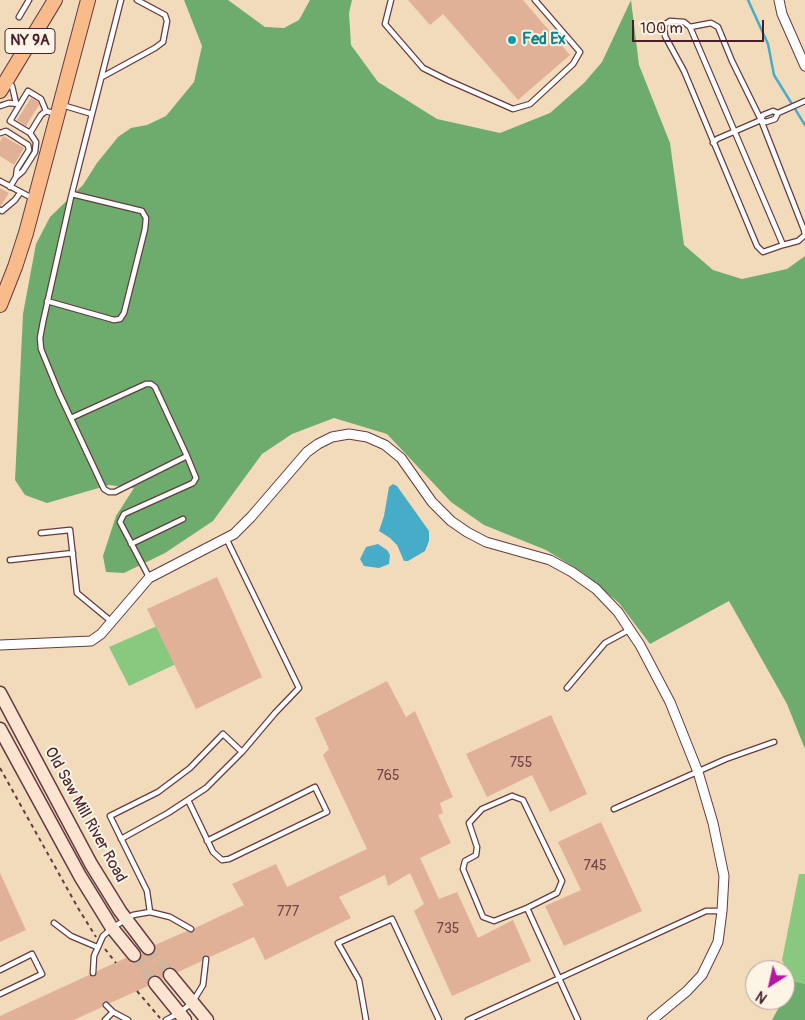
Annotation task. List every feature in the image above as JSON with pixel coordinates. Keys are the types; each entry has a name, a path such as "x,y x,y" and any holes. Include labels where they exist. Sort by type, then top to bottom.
{"main road":[{"path":"0,305 16,267 35,200 55,110 88,0"},
{"path":"2,82 53,4"}],"street":[{"path":"778,0 782,14 805,66"},
{"path":"0,645 90,641 101,634 150,578 234,534 307,452 318,444 332,437 348,434 367,437 385,445 401,458 432,502 451,521 467,532 486,542 550,560 572,572 596,590 618,612 640,645 670,702 698,772 713,823 724,876 718,942 702,975 687,991 652,1020"},
{"name":"Old Saw Mill River Road","path":"0,693 91,864 126,919 148,948"},
{"name":"Old Saw Mill River Road","path":"0,729 80,876 112,928 134,955"},
{"path":"170,975 206,1020"},
{"path":"155,983 182,1017"}],"lane":[{"path":"19,17 29,0"},
{"path":"121,0 47,301 40,338 41,349 104,489 109,492 116,492 187,456"},
{"path":"102,77 163,42 167,21 165,15 137,0"},
{"path":"391,0 385,24 423,68 513,109 530,104 573,64 580,52 535,0"},
{"path":"690,27 711,22 718,27 732,61 761,120 805,235 798,241 763,252 757,246 684,71 665,36 664,24 670,21 684,22 690,27 783,245"},
{"path":"2,82 12,86 21,104"},
{"path":"10,187 35,152 36,142 30,133 10,121 18,114 28,91 55,110"},
{"path":"761,120 763,114 773,111 778,112 805,101"},
{"path":"0,106 21,104"},
{"path":"30,133 41,115 55,110 92,114"},
{"path":"35,112 41,115"},
{"path":"713,143 717,139 761,120 766,122 773,120 778,112"},
{"path":"30,121 35,124"},
{"path":"0,133 6,131 29,148 17,169 16,177"},
{"path":"2,184 35,200"},
{"path":"0,210 2,211 15,200 20,193"},
{"path":"47,301 114,320 120,319 124,313 145,229 146,218 142,211 72,194"},
{"path":"71,418 146,384 151,384 155,388 196,478 193,483 124,514 120,522 150,578"},
{"path":"131,544 183,519"},
{"path":"41,533 70,530 77,593 112,622"},
{"path":"121,839 206,788 242,752 299,688 226,538"},
{"path":"10,560 73,553"},
{"path":"567,688 605,643 630,630"},
{"path":"150,912 147,891 110,816 158,792 190,768 223,734 242,752"},
{"path":"614,809 726,759 774,742"},
{"path":"188,800 212,852 222,860 229,859 327,812 315,787 207,841"},
{"path":"512,796 523,800 562,882 557,893 527,908 494,921 483,917 462,869 466,861 476,855 477,847 469,823 482,809 512,796"},
{"path":"527,908 578,1020"},
{"path":"468,1020 706,911 722,911"},
{"path":"92,973 97,947 100,942 112,928 133,915 150,912 170,917 191,929"},
{"path":"366,1020 359,980 338,943 392,919 439,1020"},
{"path":"54,923 71,936 97,947"},
{"path":"0,970 32,954 42,974 0,994"},
{"path":"166,1020 182,1017 192,1003 203,985 206,959"},
{"path":"106,1005 113,1012 128,1020"},
{"path":"105,1020 113,1012"}],"path":[{"path":"0,768 78,908 116,963"},
{"path":"137,991 162,1020"}],"green space":[{"path":"184,0 228,0 265,27 284,28 299,20 310,0 352,0 349,13 351,45 378,82 437,119 500,133 550,113 584,83 602,62 631,0 639,65 670,143 684,245 713,270 742,279 787,269 805,256 805,749 787,704 729,601 650,644 619,603 582,572 546,550 484,525 451,502 387,434 334,418 292,434 262,454 213,521 165,553 124,573 106,572 103,556 116,516 134,488 109,485 47,503 25,495 15,480 23,314 36,244 50,217 83,185 97,163 118,137 131,128 147,125 166,116 194,82 202,46"},
{"path":"157,626 176,664 129,686 109,647"},
{"path":"799,874 805,874 805,984 795,982 795,960 782,960"},
{"path":"795,982 805,984 805,1020 772,1020 778,1010 795,1010"}],"water":[{"path":"393,484 397,486 429,531 429,541 425,551 408,561 404,561 397,545 379,531 384,516 389,487"},
{"path":"378,544 387,550 390,555 389,564 379,568 364,566 360,559 366,547"}],"building":[{"name":"Fed Ex","path":"408,0 523,0 570,55 518,100 443,14 430,25"},
{"path":"31,98 38,102 39,105 26,126 17,120"},
{"path":"3,136 24,148 14,165 0,156 0,142"},
{"path":"0,188 9,193 1,206 0,206"},
{"path":"217,577 262,677 196,709 147,609"},
{"path":"387,681 406,717 415,711 453,797 440,803 443,813 438,815 451,843 420,858 439,899 457,892 478,938 513,920 531,961 452,996 414,911 424,904 410,873 388,886 385,875 339,897 351,918 265,960 254,937 210,957 204,956 202,961 178,972 172,967 165,968 162,973 163,979 157,975 150,976 147,981 148,986 110,1003 104,1001 102,1007 74,1020 0,1020 0,1016 89,975 94,977 97,971 126,958 132,963 139,962 142,953 149,956 156,951 155,945 187,931 193,933 195,928 244,905 232,884 276,864 287,887 367,849 323,755 329,749 315,718"},
{"path":"551,715 587,794 550,812 532,775 487,797 466,754"},
{"path":"601,822 642,911 564,946 545,906 581,890 558,842"},
{"path":"0,873 26,930 0,942"}],"waterway":[{"path":"748,0 768,44 774,75 805,125"}],"tunnel":[{"path":"148,948 170,975"},
{"path":"134,955 155,983"}],"place":[{"name":"Fed Ex","path":"512,40"}]}
